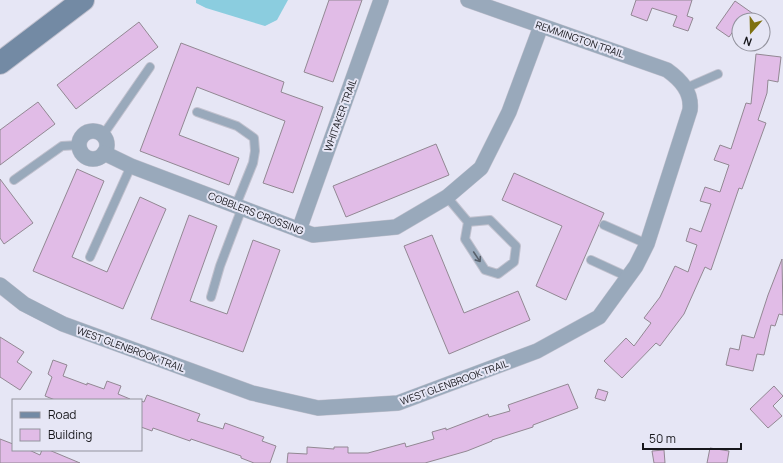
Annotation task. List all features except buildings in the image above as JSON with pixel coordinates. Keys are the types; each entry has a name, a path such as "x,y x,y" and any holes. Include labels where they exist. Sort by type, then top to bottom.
{"street":[{"path":"0,63 83,0"},
{"name":"WHITAKER TRAIL","path":"300,230 381,0"},
{"name":"REMMINGTON TRAIL","path":"468,0 667,70 676,76 686,88"},
{"name":"COBBLERS CROSSING","path":"104,153 132,166 313,235 396,227 447,197 481,168 509,112 541,26"},
{"name":"WEST GLENBROOK TRAIL","path":"0,285 24,304 63,324 252,393 318,408 398,403 537,351 599,317 636,266 647,244 690,110 690,96 686,88"},
{"path":"95,131 103,136 107,144 104,153 97,158 88,158 81,152 79,145 80,140 86,132 95,131"}],"lane":[{"path":"103,136 150,67"},
{"path":"686,88 718,74"},
{"path":"197,112 237,126 254,138 255,152 253,162 211,297"},
{"path":"14,180 62,146 79,145"},
{"path":"90,257 132,166"},
{"path":"447,197 468,222"},
{"path":"490,220 516,246 514,262 498,274 485,270 465,239 468,222 490,220"},
{"path":"604,225 647,244"},
{"path":"591,260 628,277"}],"water":[{"path":"196,0 288,0 277,20 265,26 206,8 196,3"}]}
